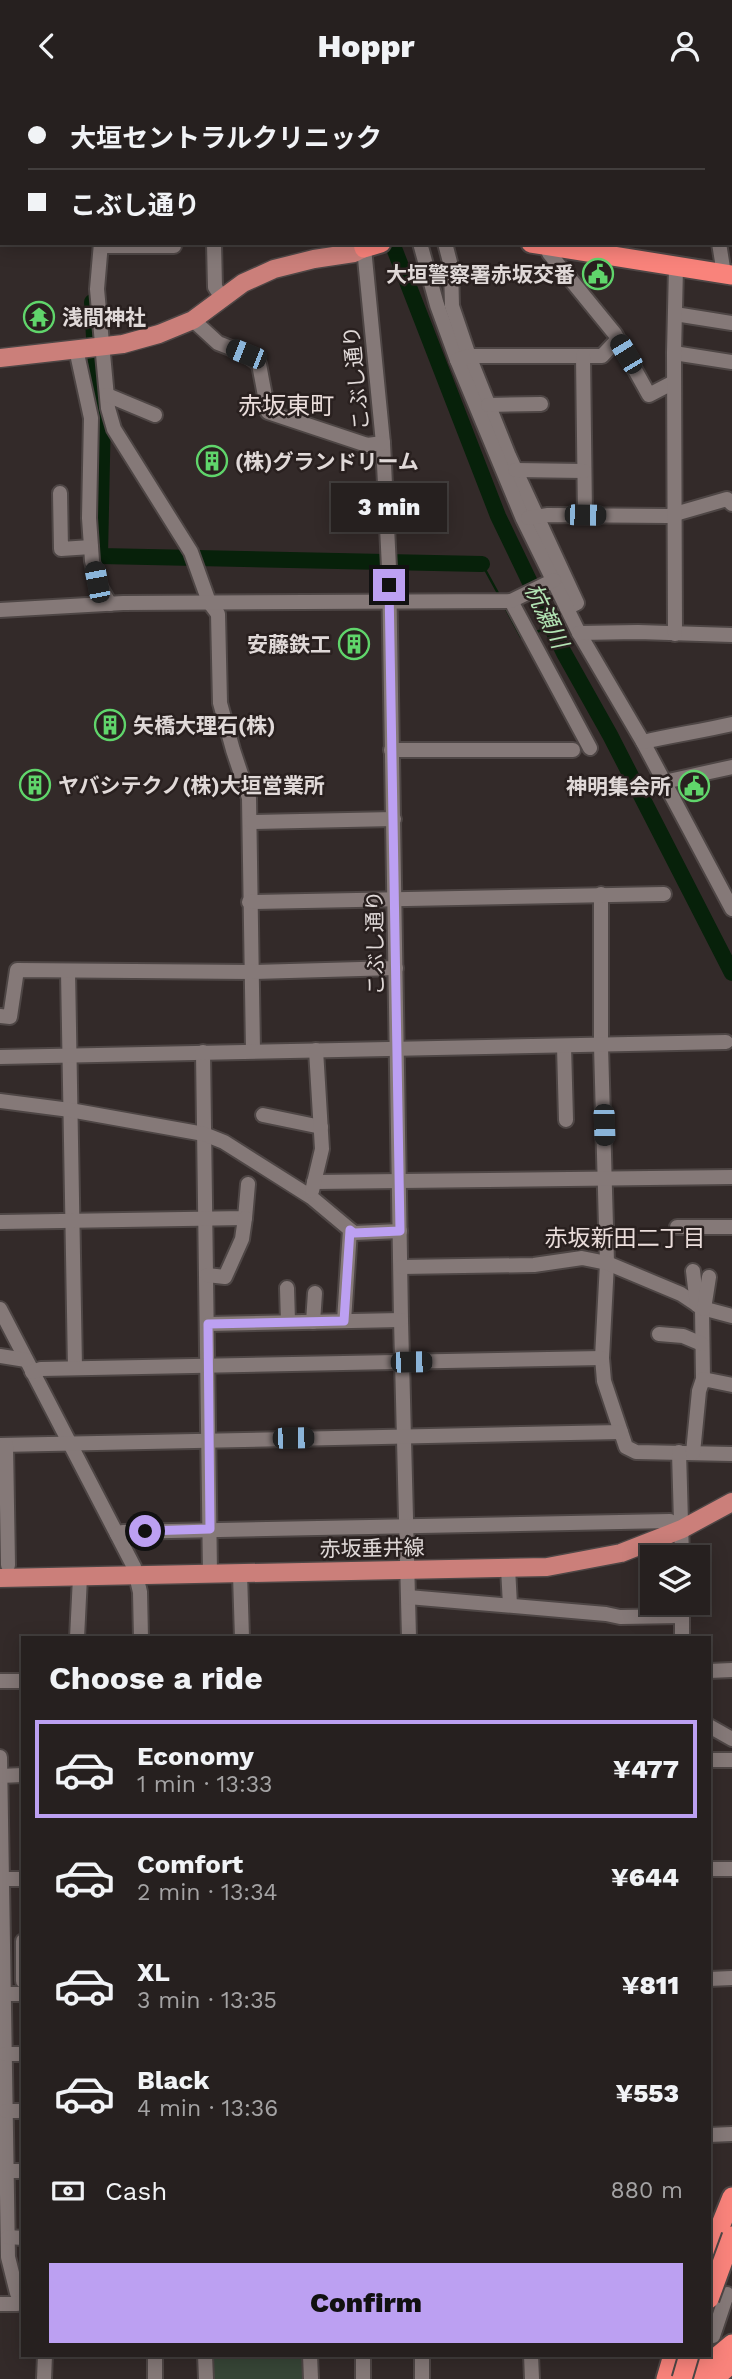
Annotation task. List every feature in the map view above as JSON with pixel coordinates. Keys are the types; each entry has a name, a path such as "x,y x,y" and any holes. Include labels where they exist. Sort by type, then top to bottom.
{"highway":[{"path":"540,245 728,275"},
{"path":"711,2249 732,2197"},
{"path":"719,2295 732,2236"},
{"path":"689,2379 732,2344"},
{"path":"666,2379 672,2357"},
{"path":"689,2379 690,2357"},
{"path":"714,2379 732,2363"}],"main road":[{"path":"0,358 123,345 159,334 193,320 243,283 274,269 354,253 369,245"},
{"name":"赤坂垂井線","path":"4,1572 80,1577 547,1567 621,1553 729,1509"}],"street":[{"path":"110,604 97,582 89,518 92,348 101,245 174,246"},
{"path":"214,245 215,287 222,298"},
{"name":"こぶし通り","path":"369,245 389,562 409,1636"},
{"path":"420,245 438,305 488,405 515,470 551,582 643,742 732,909"},
{"path":"445,245 450,266 452,306 463,358 529,518 577,603 567,608"},
{"path":"540,245 615,334 649,395 674,382"},
{"path":"724,247 728,275"},
{"path":"676,267 676,634"},
{"path":"675,314 732,323"},
{"path":"193,320 218,342 246,354 259,364 268,412 367,445 383,443"},
{"path":"463,358 603,356 617,340"},
{"path":"92,348 107,395 114,429 194,558 209,603 218,614 220,703 249,798 251,822 249,902 253,1051"},
{"path":"674,353 732,362"},
{"path":"583,356 585,515"},
{"path":"107,395 155,415"},
{"path":"488,405 541,404"},
{"path":"515,470 584,471"},
{"path":"60,493 61,549 91,547"},
{"path":"529,518 585,515 668,516 730,499"},
{"path":"0,610 110,604 508,601 551,582"},
{"path":"508,601 529,634 590,748"},
{"path":"579,633 732,635"},
{"path":"643,742 732,724"},
{"path":"391,750 573,750"},
{"path":"664,782 732,767"},
{"path":"251,822 394,819"},
{"path":"601,894 601,1046 607,1263 602,1358 604,1381 626,1447 636,1453 732,1454"},
{"path":"249,902 664,894"},
{"path":"0,1016 10,1017 17,970 251,972 396,968"},
{"path":"68,971 75,1368"},
{"path":"0,1057 726,1042"},
{"path":"564,1046 566,1121"},
{"path":"312,1190 323,1149 316,1050"},
{"path":"202,1052 210,1574"},
{"path":"0,1101 70,1110 204,1134 312,1190 354,1233 400,1231"},
{"path":"263,1115 321,1127"},
{"path":"312,1190 400,1182 732,1177"},
{"path":"207,1275 225,1276 242,1239 248,1184"},
{"path":"0,1222 245,1218"},
{"path":"677,1227 732,1227"},
{"path":"344,1321 350,1230"},
{"path":"401,1267 534,1265 582,1258 607,1263 672,1290 701,1307 732,1315"},
{"path":"682,1545 686,1453 703,1379 701,1307 693,1271"},
{"path":"701,1307 709,1277"},
{"path":"287,1288 288,1322"},
{"path":"313,1322 315,1293"},
{"path":"0,1309 137,1576 141,1636"},
{"path":"208,1324 401,1320"},
{"path":"659,1334 683,1336 702,1343"},
{"path":"0,1356 41,1369 602,1358"},
{"path":"703,1379 732,1385"},
{"path":"4,1572 3,1445 621,1432"},
{"path":"117,1534 210,1529 670,1521 682,1529"},
{"path":"508,1568 510,1605"},
{"path":"240,1574 242,1636"},
{"path":"77,1636 80,1577"},
{"path":"408,1597 606,1613 621,1617 640,1615"},
{"path":"682,1615 682,1636"},
{"path":"711,1671 732,1670"},
{"path":"0,1681 21,1681"},
{"path":"711,1727 732,1739"},
{"path":"0,1757 6,2111 4,2171 15,2237 8,2257 21,2299"},
{"path":"711,1760 732,1760"},
{"path":"0,1776 21,1775"},
{"path":"711,1869 732,1869"},
{"path":"1,1878 21,1879"},
{"path":"711,1979 732,1978"},
{"path":"2,1994 21,1994"},
{"path":"5,2054 21,2054"},
{"path":"6,2111 21,2111"},
{"path":"711,2135 732,2134"},
{"path":"713,2336 719,2295"},
{"path":"0,2304 21,2302"},
{"path":"44,2379 45,2357"},
{"path":"155,2357 155,2379"},
{"path":"205,2357 206,2379"},
{"path":"310,2357 311,2379"},
{"path":"363,2357 363,2379"},
{"path":"422,2357 422,2379"},
{"path":"531,2357 532,2379"},
{"path":"683,2357 689,2379"}],"green space":[{"path":"211,2357 303,2357 304,2379 212,2379"}],"waterway":[{"name":"杭瀬川","path":"393,245 498,516 564,653 610,735 732,973"},
{"path":"92,302 95,355 103,411 100,556 482,564"},
{"path":"482,564 499,595"},
{"path":"505,607 521,637 523,636"},
{"path":"533,633 551,627"}],"place":[{"name":"大垣警察署赤坂交番","path":"598,274"},
{"name":"浅間神社","path":"39,317"},
{"name":"(株)グランドリーム","path":"212,461"},
{"name":"安藤鉄工","path":"354,644"},
{"name":"矢橋大理石(株)","path":"110,725"},
{"name":"ヤバシテクノ(株)大垣営業所","path":"35,785"},
{"name":"神明集会所","path":"694,786"}],"district":[{"name":"赤坂東町","path":"286,406"},
{"name":"赤坂新田二丁目","path":"625,1238"}],"route":[{"path":"145,1531 210,1529 208,1324 344,1321 350,1230 354,1233 400,1231 389,585"}]}
